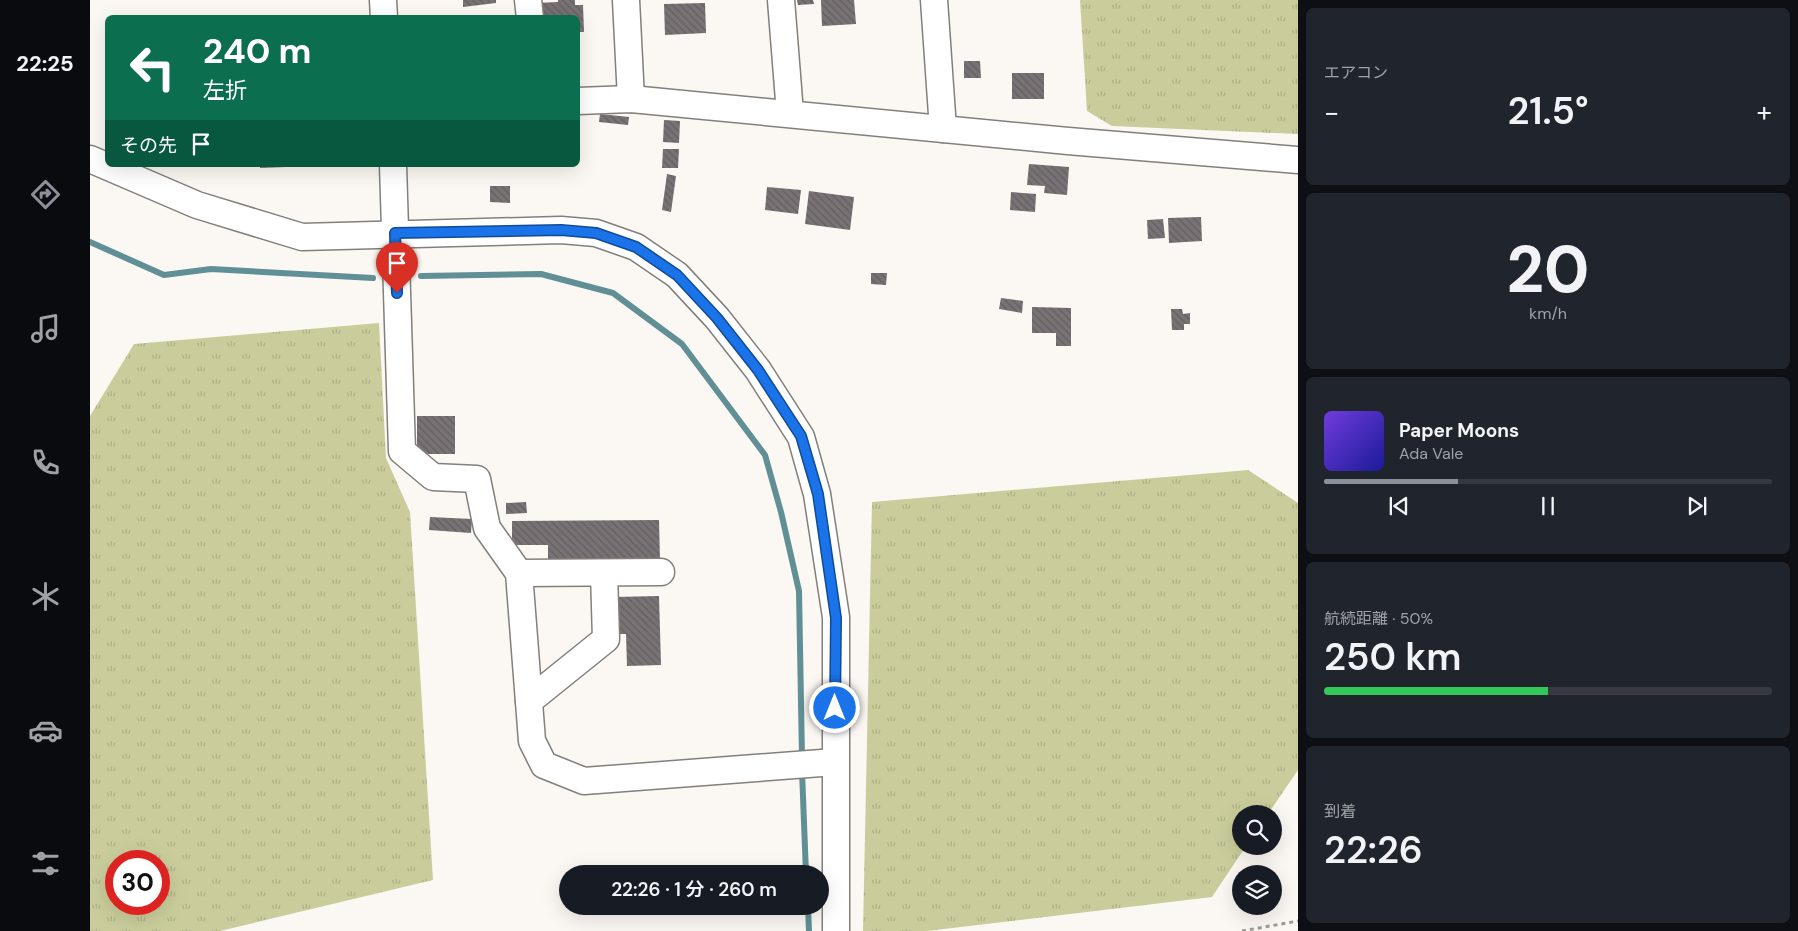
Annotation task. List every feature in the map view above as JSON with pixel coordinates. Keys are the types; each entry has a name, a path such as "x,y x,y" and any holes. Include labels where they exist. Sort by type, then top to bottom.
{"street":[{"path":"383,0 384,15"},
{"path":"528,0 530,15"},
{"path":"626,0 631,99"},
{"path":"781,0 790,113"},
{"path":"934,0 943,128"},
{"path":"580,101 631,99 1068,141 1298,160"},
{"path":"108,167 197,205 302,237 561,230 596,233 636,247 677,275 717,318 758,370 801,436 818,494 836,618 814,763 836,931"},
{"path":"393,167 402,451 433,477 477,479 487,528 519,572 532,741 544,764 584,781 814,763"},
{"path":"519,572 661,572"},
{"path":"529,701 606,639 604,573"}],"path":[{"path":"1242,931 1298,921"}],"green space":[{"path":"1080,0 1298,0 1298,134 1112,126 1087,111"},
{"path":"379,323 386,458 410,512 433,880 220,931 90,931 90,416 134,344"},
{"path":"1248,470 1298,503 1298,770 1274,805 1232,805 1232,855 1240,855 1212,897 927,931 863,931 872,502"}],"building":[{"path":"463,0 496,0 496,3 463,7"},
{"path":"558,0 575,0 575,5 583,5 584,32 580,32 580,15 536,15 535,3 558,2"},
{"path":"797,0 813,0 814,4 798,5"},
{"path":"821,0 854,0 856,24 822,26"},
{"path":"705,3 706,33 665,35 664,4"},
{"path":"964,61 980,61 981,78 964,78"},
{"path":"1012,73 1044,73 1044,99 1012,99"},
{"path":"600,114 629,117 628,125 599,122"},
{"path":"664,120 680,121 679,143 663,142"},
{"path":"663,149 679,149 678,168 662,168"},
{"path":"1029,164 1069,167 1067,195 1044,193 1045,186 1027,185"},
{"path":"667,174 676,176 671,212 662,210"},
{"path":"490,186 510,186 510,203 490,202"},
{"path":"767,187 801,190 798,214 765,210"},
{"path":"809,191 854,197 850,230 805,224"},
{"path":"1011,192 1036,194 1035,212 1010,210"},
{"path":"1201,217 1202,241 1169,243 1168,218"},
{"path":"1163,219 1165,238 1148,239 1147,220"},
{"path":"871,273 887,273 886,285 871,284"},
{"path":"1001,298 1023,301 1022,313 999,309"},
{"path":"1032,307 1071,308 1071,346 1056,346 1056,333 1032,333"},
{"path":"1171,309 1182,309 1183,314 1190,313 1190,324 1184,324 1184,330 1172,330"},
{"path":"417,416 455,416 455,454 417,454"},
{"path":"526,502 527,513 506,514 506,503"},
{"path":"430,517 472,519 471,533 429,530"},
{"path":"659,520 660,560 548,560 548,545 512,545 512,521"},
{"path":"659,596 661,665 627,666 626,634 615,634 614,597"}],"waterway":[{"path":"90,242 164,275 211,269 373,278"},
{"path":"421,276 541,274 613,293 682,344 765,455 781,512 799,591 802,758"},
{"path":"802,771 806,865"},
{"path":"808,915 809,931"}],"route":[{"path":"397,293 395,233 561,230 596,233 636,247 677,275 717,318 758,370 801,436 818,494 836,618 835,708"}]}
